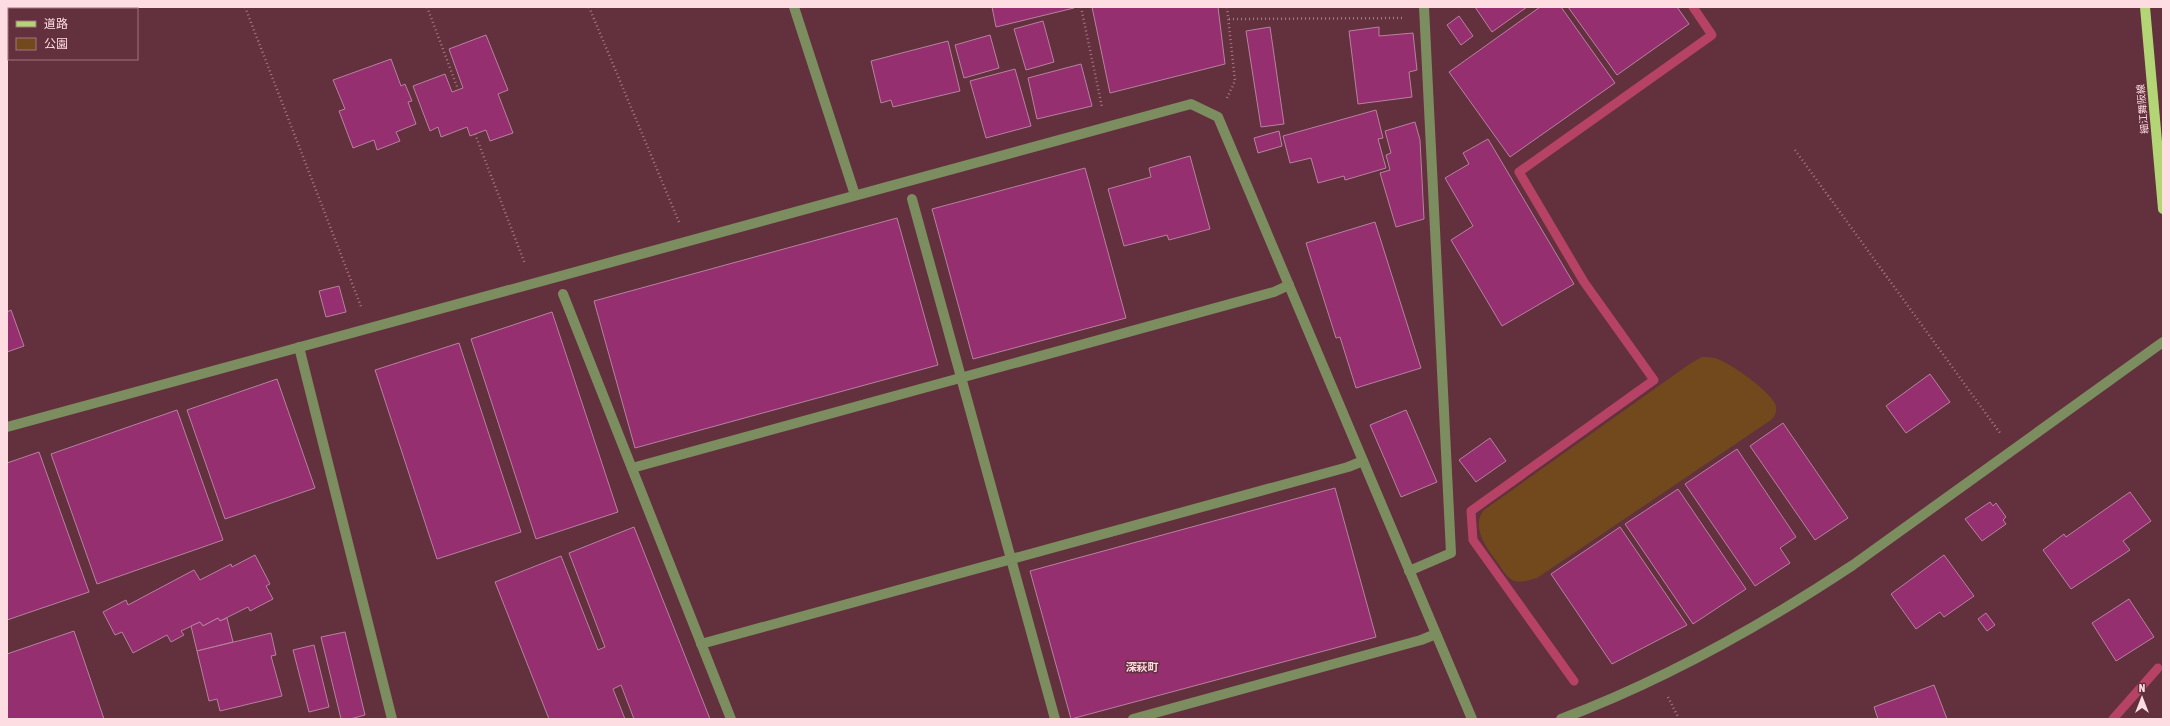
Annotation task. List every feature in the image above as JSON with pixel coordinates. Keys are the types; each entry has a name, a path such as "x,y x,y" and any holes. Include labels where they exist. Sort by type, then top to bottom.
{"main road":[{"name":"細江舞阪線","path":"2145,7 2163,209"}],"street":[{"path":"794,7 855,195"},
{"path":"1409,571 1451,553 1424,7"},
{"path":"7,427 1191,104 1218,117 1472,719"},
{"path":"912,200 1055,719"},
{"path":"632,468 1274,292 1289,286"},
{"path":"563,294 731,719"},
{"path":"1561,719 1634,689 1691,662 1800,599 1853,565 2163,342"},
{"path":"299,347 392,719"},
{"path":"701,644 1348,467 1363,461"},
{"path":"1133,719 1421,640 1436,634"}],"path":[{"path":"245,7 364,313 368,328"},
{"path":"427,7 458,89"},
{"path":"590,7 681,226 685,242"},
{"path":"1081,7 1108,126"},
{"path":"1218,117 1235,81 1227,7"},
{"path":"1228,19 1424,18"},
{"path":"475,134 531,284"},
{"path":"1795,150 2012,450"}],"green space":[{"path":"1702,357 1713,358 1730,365 1767,393 1776,406 1775,415 1771,420 1537,578 1521,582 1512,580 1504,572 1489,551 1479,531 1480,517 1484,510 1691,363"}],"building":[{"path":"992,7 1073,7 1074,8 996,27"},
{"path":"1092,7 1218,7 1225,64 1110,93"},
{"path":"1475,7 1527,7 1492,32"},
{"path":"1540,7 1561,7 1615,83 1510,157 1449,72"},
{"path":"1568,7 1677,7 1689,24 1617,75"},
{"path":"1459,16 1473,36 1461,45 1447,25"},
{"path":"1043,21 1054,62 1026,70 1014,29"},
{"path":"1270,27 1284,124 1261,127 1246,31"},
{"path":"1379,27 1379,36 1413,33 1417,70 1409,72 1412,97 1358,104 1349,31"},
{"path":"486,35 508,90 498,94 513,133 490,141 486,130 470,136 467,127 441,137 438,127 430,131 413,86 445,74 452,92 463,88 449,49"},
{"path":"990,35 999,68 964,78 955,45"},
{"path":"948,41 960,91 893,107 891,100 881,103 871,61"},
{"path":"391,59 401,86 405,84 412,101 408,102 416,124 396,132 400,141 377,150 374,140 353,148 339,111 345,109 333,80"},
{"path":"1081,64 1092,106 1037,119 1028,78"},
{"path":"1015,69 1031,126 986,138 970,81"},
{"path":"1376,110 1383,138 1378,139 1386,168 1345,180 1344,176 1318,183 1311,158 1290,163 1283,136"},
{"path":"1415,122 1420,140 1424,219 1396,227 1380,173 1390,170 1386,155 1391,153 1385,131"},
{"path":"1279,131 1282,146 1258,153 1254,138"},
{"path":"1488,139 1574,284 1502,326 1451,240 1473,226 1445,178 1469,164 1463,153"},
{"path":"1190,156 1210,229 1169,240 1167,235 1124,246 1108,189 1151,177 1149,168"},
{"path":"1085,168 1126,318 973,359 932,209"},
{"path":"897,218 938,365 635,448 594,301"},
{"path":"1375,222 1421,368 1356,388 1340,337 1336,338 1306,243"},
{"path":"339,286 346,312 326,317 319,291"},
{"path":"11,310 24,346 7,352 7,312"},
{"path":"552,312 618,512 536,539 471,339"},
{"path":"459,343 521,532 437,559 375,370"},
{"path":"1930,374 1950,402 1906,433 1886,406"},
{"path":"277,379 315,488 225,519 187,410"},
{"path":"177,410 223,540 97,584 51,454"},
{"path":"1406,410 1437,482 1401,497 1370,425"},
{"path":"1783,423 1848,518 1815,540 1750,446"},
{"path":"1490,438 1506,461 1476,482 1459,460"},
{"path":"1737,449 1796,537 1780,548 1790,563 1755,586 1685,484"},
{"path":"39,452 89,592 7,620 7,463"},
{"path":"1335,488 1376,637 1071,719 1030,571"},
{"path":"1678,489 1746,589 1693,624 1625,524"},
{"path":"2130,492 2151,521 2123,541 2130,550 2071,589 2043,550 2064,534 2066,537"},
{"path":"1990,502 1993,506 1996,503 2006,517 2003,520 2006,524 1982,541 1965,519"},
{"path":"634,527 710,719 634,719 621,685 613,689 625,719 549,719 495,582 561,556 598,650 605,647 569,553"},
{"path":"1620,527 1687,625 1612,664 1551,574"},
{"path":"255,555 270,584 266,586 273,599 250,611 248,607 220,621 218,618 203,626 200,622 181,631 184,635 171,642 167,635 133,653 122,632 115,635 103,612 126,600 128,605 194,570 200,580 231,564 232,567"},
{"path":"1944,555 1974,596 1944,617 1940,612 1916,629 1891,594"},
{"path":"2129,599 2154,637 2116,661 2092,623"},
{"path":"1986,613 1995,625 1987,631 1978,619"},
{"path":"218,618 220,621 227,618 233,642 197,651 191,626 200,622 203,626"},
{"path":"74,631 104,719 7,719 7,654"},
{"path":"345,632 365,715 350,719 341,719 321,637"},
{"path":"271,633 276,655 271,656 282,696 220,711 217,699 209,701 197,651"},
{"path":"314,645 329,707 309,712 293,650"},
{"path":"1934,685 1947,719 1878,719 1874,707"}],"waterway":[{"path":"1574,681 1473,540 1471,511 1654,380 1584,282 1519,172 1712,35 1693,7"},
{"path":"2113,719 2158,668"}],"district":[{"name":"深萩町","path":"1142,667"}]}
